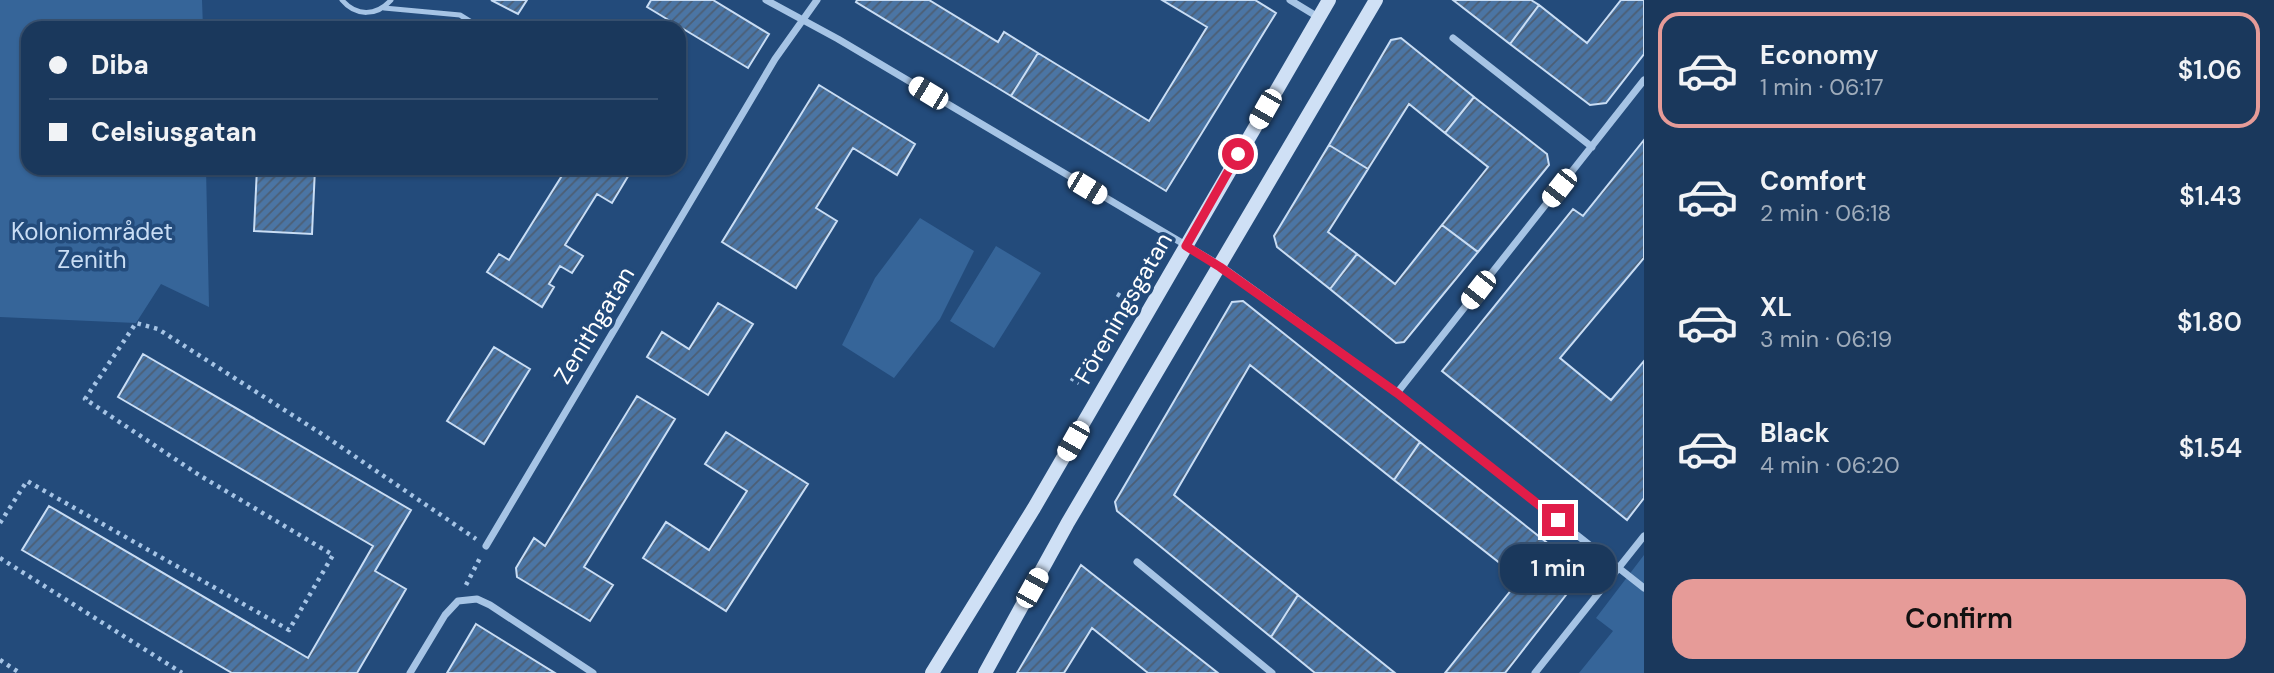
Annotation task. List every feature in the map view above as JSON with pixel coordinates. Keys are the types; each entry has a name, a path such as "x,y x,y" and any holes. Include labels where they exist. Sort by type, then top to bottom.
{"street":[{"path":"766,0 838,39 1220,267 1397,393 1644,589"},
{"name":"Zenithgatan","path":"486,545 775,59 817,0"},
{"path":"1290,0 1318,17"},
{"name":"Föreningsgatan","path":"932,673 1034,508 1329,0"},
{"path":"985,673 1067,524 1377,0"},
{"path":"1452,38 1591,147"},
{"path":"1397,393 1644,80"},
{"path":"1535,673 1644,536"},
{"path":"1138,562 1272,673"},
{"path":"410,673 445,615 458,601 477,599 593,673"}],"lane":[{"path":"342,0 355,11 365,13 384,8 460,15 470,21"},
{"path":"384,8 391,0"}],"path":[{"path":"0,523 27,481 289,630 333,555 200,475 85,399 136,323 159,329 325,436 486,545 458,601"},
{"path":"1071,378 1079,383"},
{"path":"0,558 182,673"},
{"path":"0,660 20,673"}],"green space":[{"name":"Koloniområdet Zenith","path":"0,0 202,0 203,21 21,21 21,175 206,175 209,307 161,284 136,323 0,317"},
{"path":"920,218 974,251 940,319 894,378 842,345 875,278"},
{"path":"996,246 1041,273 994,348 950,321"},
{"path":"1644,555 1644,673 1579,673 1613,631 1596,618"}],"building":[{"path":"491,0 527,0 518,14"},
{"path":"651,0 713,0 769,34 748,68 686,31 686,21 670,21 647,7"},
{"path":"929,0 998,42 1004,32 1038,53 1011,96 856,2"},
{"path":"1162,0 1255,0 1276,13 1166,191 1011,96 1038,53 1149,121 1207,27"},
{"path":"1453,0 1531,0 1539,5 1510,44"},
{"path":"1621,0 1644,0 1644,54 1606,103 1590,105 1510,44 1539,5 1587,43"},
{"path":"1401,38 1474,97 1445,133 1409,104 1368,169 1329,145 1391,40"},
{"path":"819,85 915,144 897,175 853,148 816,208 837,221 796,288 722,242"},
{"path":"1474,97 1547,154 1549,165 1478,252 1442,225 1488,167 1445,133"},
{"path":"1644,140 1644,258 1560,358 1611,400 1644,361 1644,498 1627,520 1442,371 1573,209 1583,216"},
{"path":"1329,145 1368,169 1328,232 1357,254 1330,289 1277,247 1274,236"},
{"path":"257,175 315,175 312,234 254,231"},
{"path":"562,175 629,175 612,203 597,194 565,245 583,256 572,273 560,266 549,284 554,287 542,307 487,272 499,254 509,260"},
{"path":"1442,225 1478,252 1404,342 1396,343 1330,289 1357,254 1395,284"},
{"path":"1243,301 1420,442 1394,480 1250,365 1174,495 1298,595 1271,637 1117,511 1115,502 1232,302"},
{"path":"718,303 753,324 708,395 647,357 662,332 689,349"},
{"path":"494,347 530,369 484,444 447,421"},
{"path":"143,354 411,510 375,571 406,589 357,673 232,673 22,550 49,506 308,658 373,546 118,397"},
{"path":"637,396 675,419 584,567 613,585 590,621 517,577 516,568 534,538 545,546"},
{"path":"726,432 808,484 726,611 643,558 666,522 709,550 747,491 705,464"},
{"path":"1420,442 1579,568 1580,577 1505,673 1445,673 1520,579 1394,480"},
{"path":"1081,565 1218,673 1148,673 1092,628 1064,673 1017,673"},
{"path":"1298,595 1395,673 1315,673 1271,637"},
{"path":"476,624 555,673 447,673"}],"route":[{"path":"1238,154 1186,246 1220,267 1397,393 1558,520"}]}
